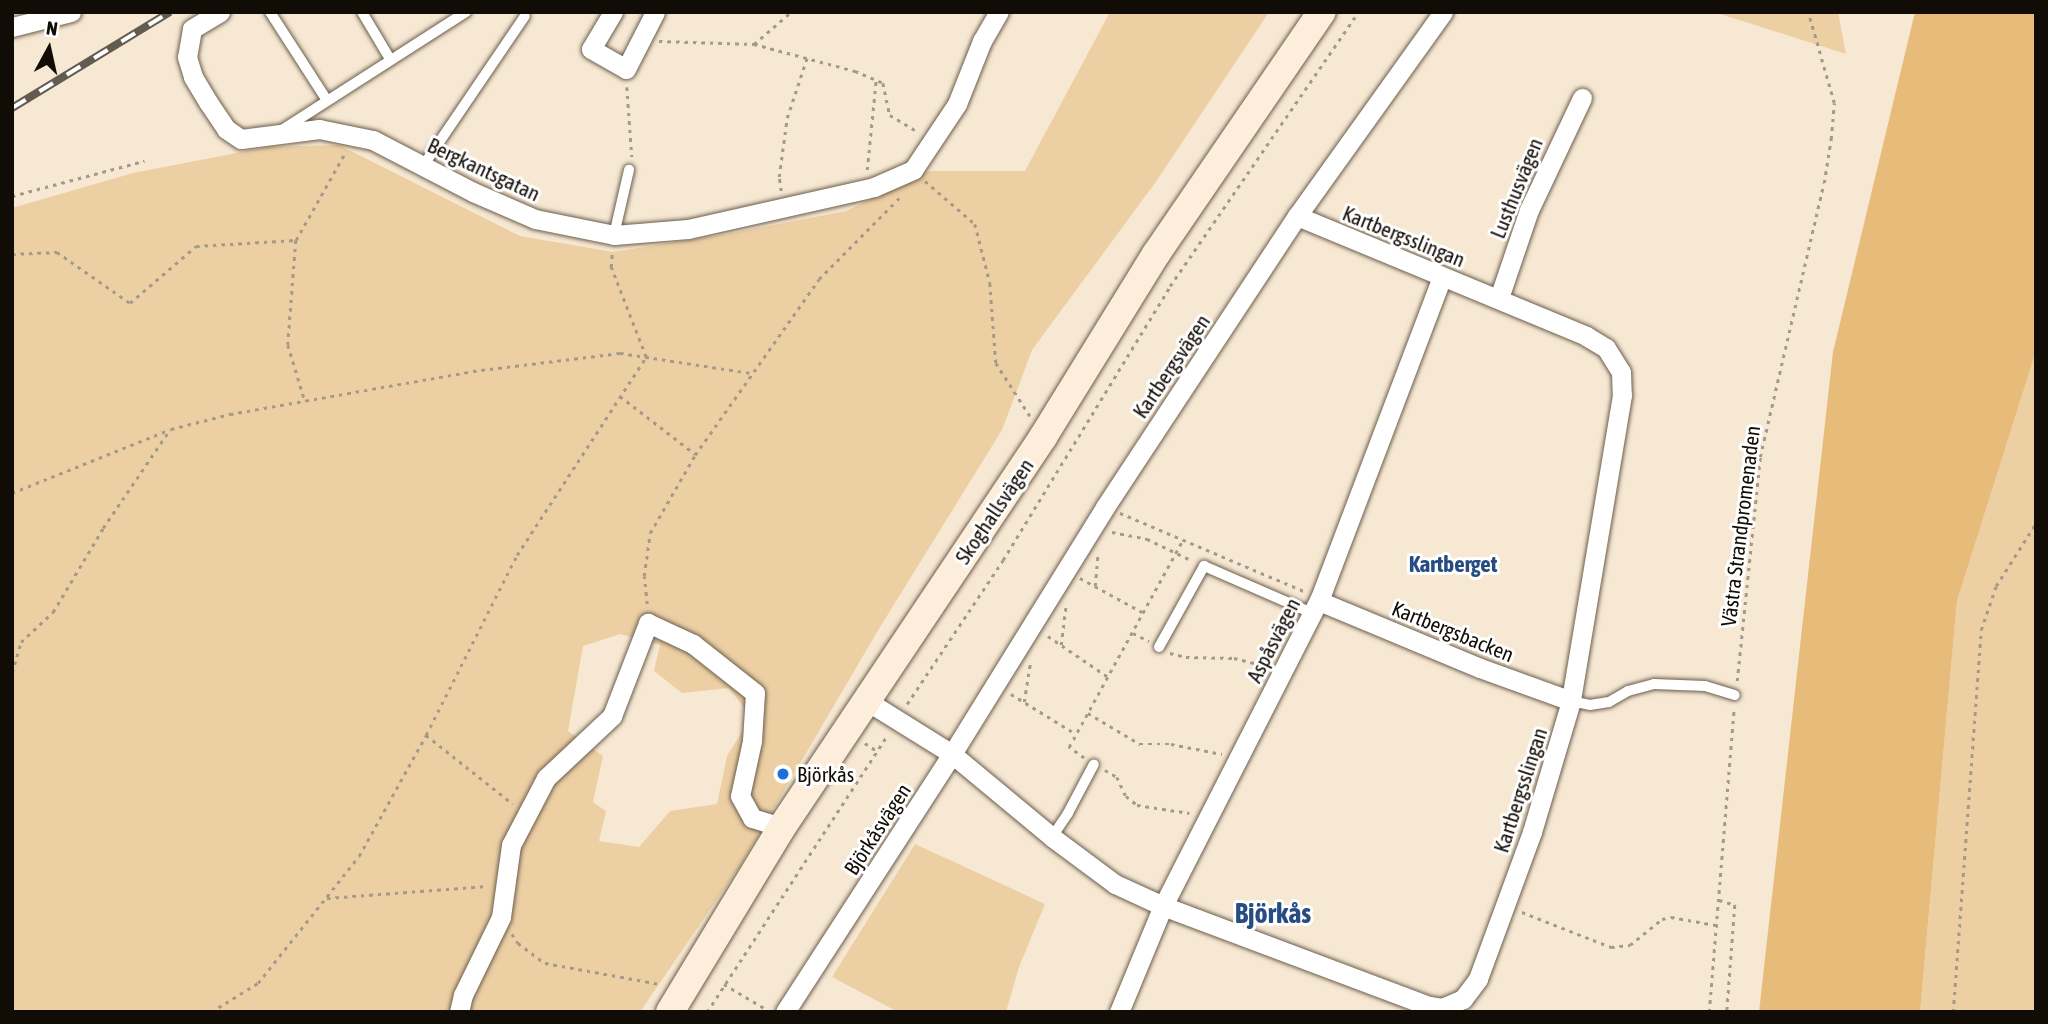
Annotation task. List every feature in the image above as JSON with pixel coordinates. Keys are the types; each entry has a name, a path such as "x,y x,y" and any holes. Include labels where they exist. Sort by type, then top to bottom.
{"main road":[{"name":"Skoghallsvägen","path":"677,1001 782,827 1043,437 1156,254 1322,12"}],"street":[{"path":"12,27 71,12"},
{"name":"Bergkantsgatan","path":"220,12 192,29 187,57 193,77 208,102 226,129 241,139 319,129 373,140 536,219 614,234 688,229 865,189 913,170"},
{"path":"613,12 591,49 625,69 655,12"},
{"path":"981,12 982,41"},
{"path":"913,170 957,104 982,41 999,12"},
{"name":"Kartbergsvägen","path":"952,754 1065,569 1297,216 1443,12"},
{"name":"Lusthusvägen","path":"1499,298 1529,211 1582,98"},
{"name":"Kartbergsslingan","path":"952,754 1052,837 1115,884 1163,906 1429,1006 1442,1007 1470,992 1506,906 1571,701 1622,395 1621,372 1606,348 1499,298 1297,216"},
{"name":"Aspåsvägen","path":"1119,1012 1163,906 1317,604 1442,277"},
{"name":"Kartbergsbacken","path":"1317,604 1571,701"},
{"path":"459,1012 463,995 500,917 510,845 546,778 612,716 648,623 693,645 755,692 752,741 740,796 752,818 782,827"},
{"path":"867,701 952,754"},
{"name":"Björkåsvägen","path":"785,1012 952,754"}],"lane":[{"path":"270,12 326,99"},
{"path":"362,12 390,60"},
{"path":"276,135 326,99 461,13"},
{"path":"423,166 525,16"},
{"path":"614,234 629,170"},
{"path":"1159,647 1204,566 1317,604"},
{"path":"1571,701 1590,705 1609,702 1628,691 1654,684 1705,686 1735,695"},
{"path":"1052,837 1094,764"}],"path":[{"path":"754,44 791,12"},
{"path":"707,1012 1003,560 1170,286 1358,12"},
{"name":"Västra Strandpromenaden","path":"1709,1012 1735,695 1741,659 1760,457 1824,183 1831,139 1834,103 1826,70 1808,21 1808,12"},
{"path":"642,37 665,42 754,44 855,71 883,83 890,115 933,140"},
{"path":"783,207 779,177 787,118 807,58"},
{"path":"625,69 633,148 629,170"},
{"path":"865,189 876,80"},
{"path":"305,401 288,345 296,240 355,136"},
{"path":"12,196 144,161"},
{"path":"648,623 644,576 650,533 695,455 819,279 899,200 913,170 975,224 990,284 996,363 1043,437"},
{"path":"614,234 611,267 646,357"},
{"path":"12,254 57,252 130,303 196,246 296,240"},
{"path":"12,493 170,429 230,414 473,371 620,353 751,373"},
{"path":"211,1012 258,983 359,856 426,735 517,555 646,357"},
{"path":"620,397 695,455"},
{"path":"12,673 21,642 53,612 103,528 170,429"},
{"path":"1105,507 1183,540 1317,604"},
{"path":"1953,1012 1981,630 1996,586 2036,523"},
{"path":"1094,524 1110,531 1147,539 1204,566"},
{"path":"1183,540 1076,734 1070,750 1117,777 1126,796 1137,805 1209,818"},
{"path":"1083,541 1098,554 1095,586"},
{"path":"1065,569 1144,613"},
{"path":"1054,588 1066,603 1061,645"},
{"path":"1032,623 1108,677"},
{"path":"1133,633 1178,656 1234,658 1283,672"},
{"path":"1016,648 1030,664 1024,702"},
{"path":"994,683 1076,734"},
{"path":"1088,713 1140,744 1171,744 1212,750 1237,763"},
{"path":"426,735 527,815"},
{"path":"325,899 505,885"},
{"path":"1718,900 1732,902 1735,911 1727,1012"},
{"path":"1506,906 1611,947 1630,945 1662,919 1671,917 1716,925"},
{"path":"500,917 518,943 545,963 647,980 677,1001"},
{"path":"724,984 770,1012"}],"shaded area":[{"path":"1110,12 1269,12 1155,183 1032,350 1002,430 877,632 740,866 640,1012 12,1012 12,208 133,173 268,147 339,145 520,236 613,252 846,211 929,171 1025,171","holes":["620,634 660,645 654,671 682,693 729,688 751,717 727,756 717,804 670,811 639,847 599,841 606,811 593,802 603,756 568,731 583,646"]},
{"path":"1714,12 1838,12 1846,54"},
{"path":"1915,12 2036,12 2036,351 1957,601 1920,1012 1759,1012 1833,352"},
{"path":"2036,351 2036,1012 1920,1012 1957,601"},
{"path":"915,844 1045,904 1019,967 1006,1012 898,1012 832,977"}],"railway":[{"path":"12,108 170,12"}],"place":[{"name":"Björkås","path":"783,774"}],"district":[{"name":"Kartberget","path":"1453,564"},
{"name":"Björkås","path":"1273,913"}]}
